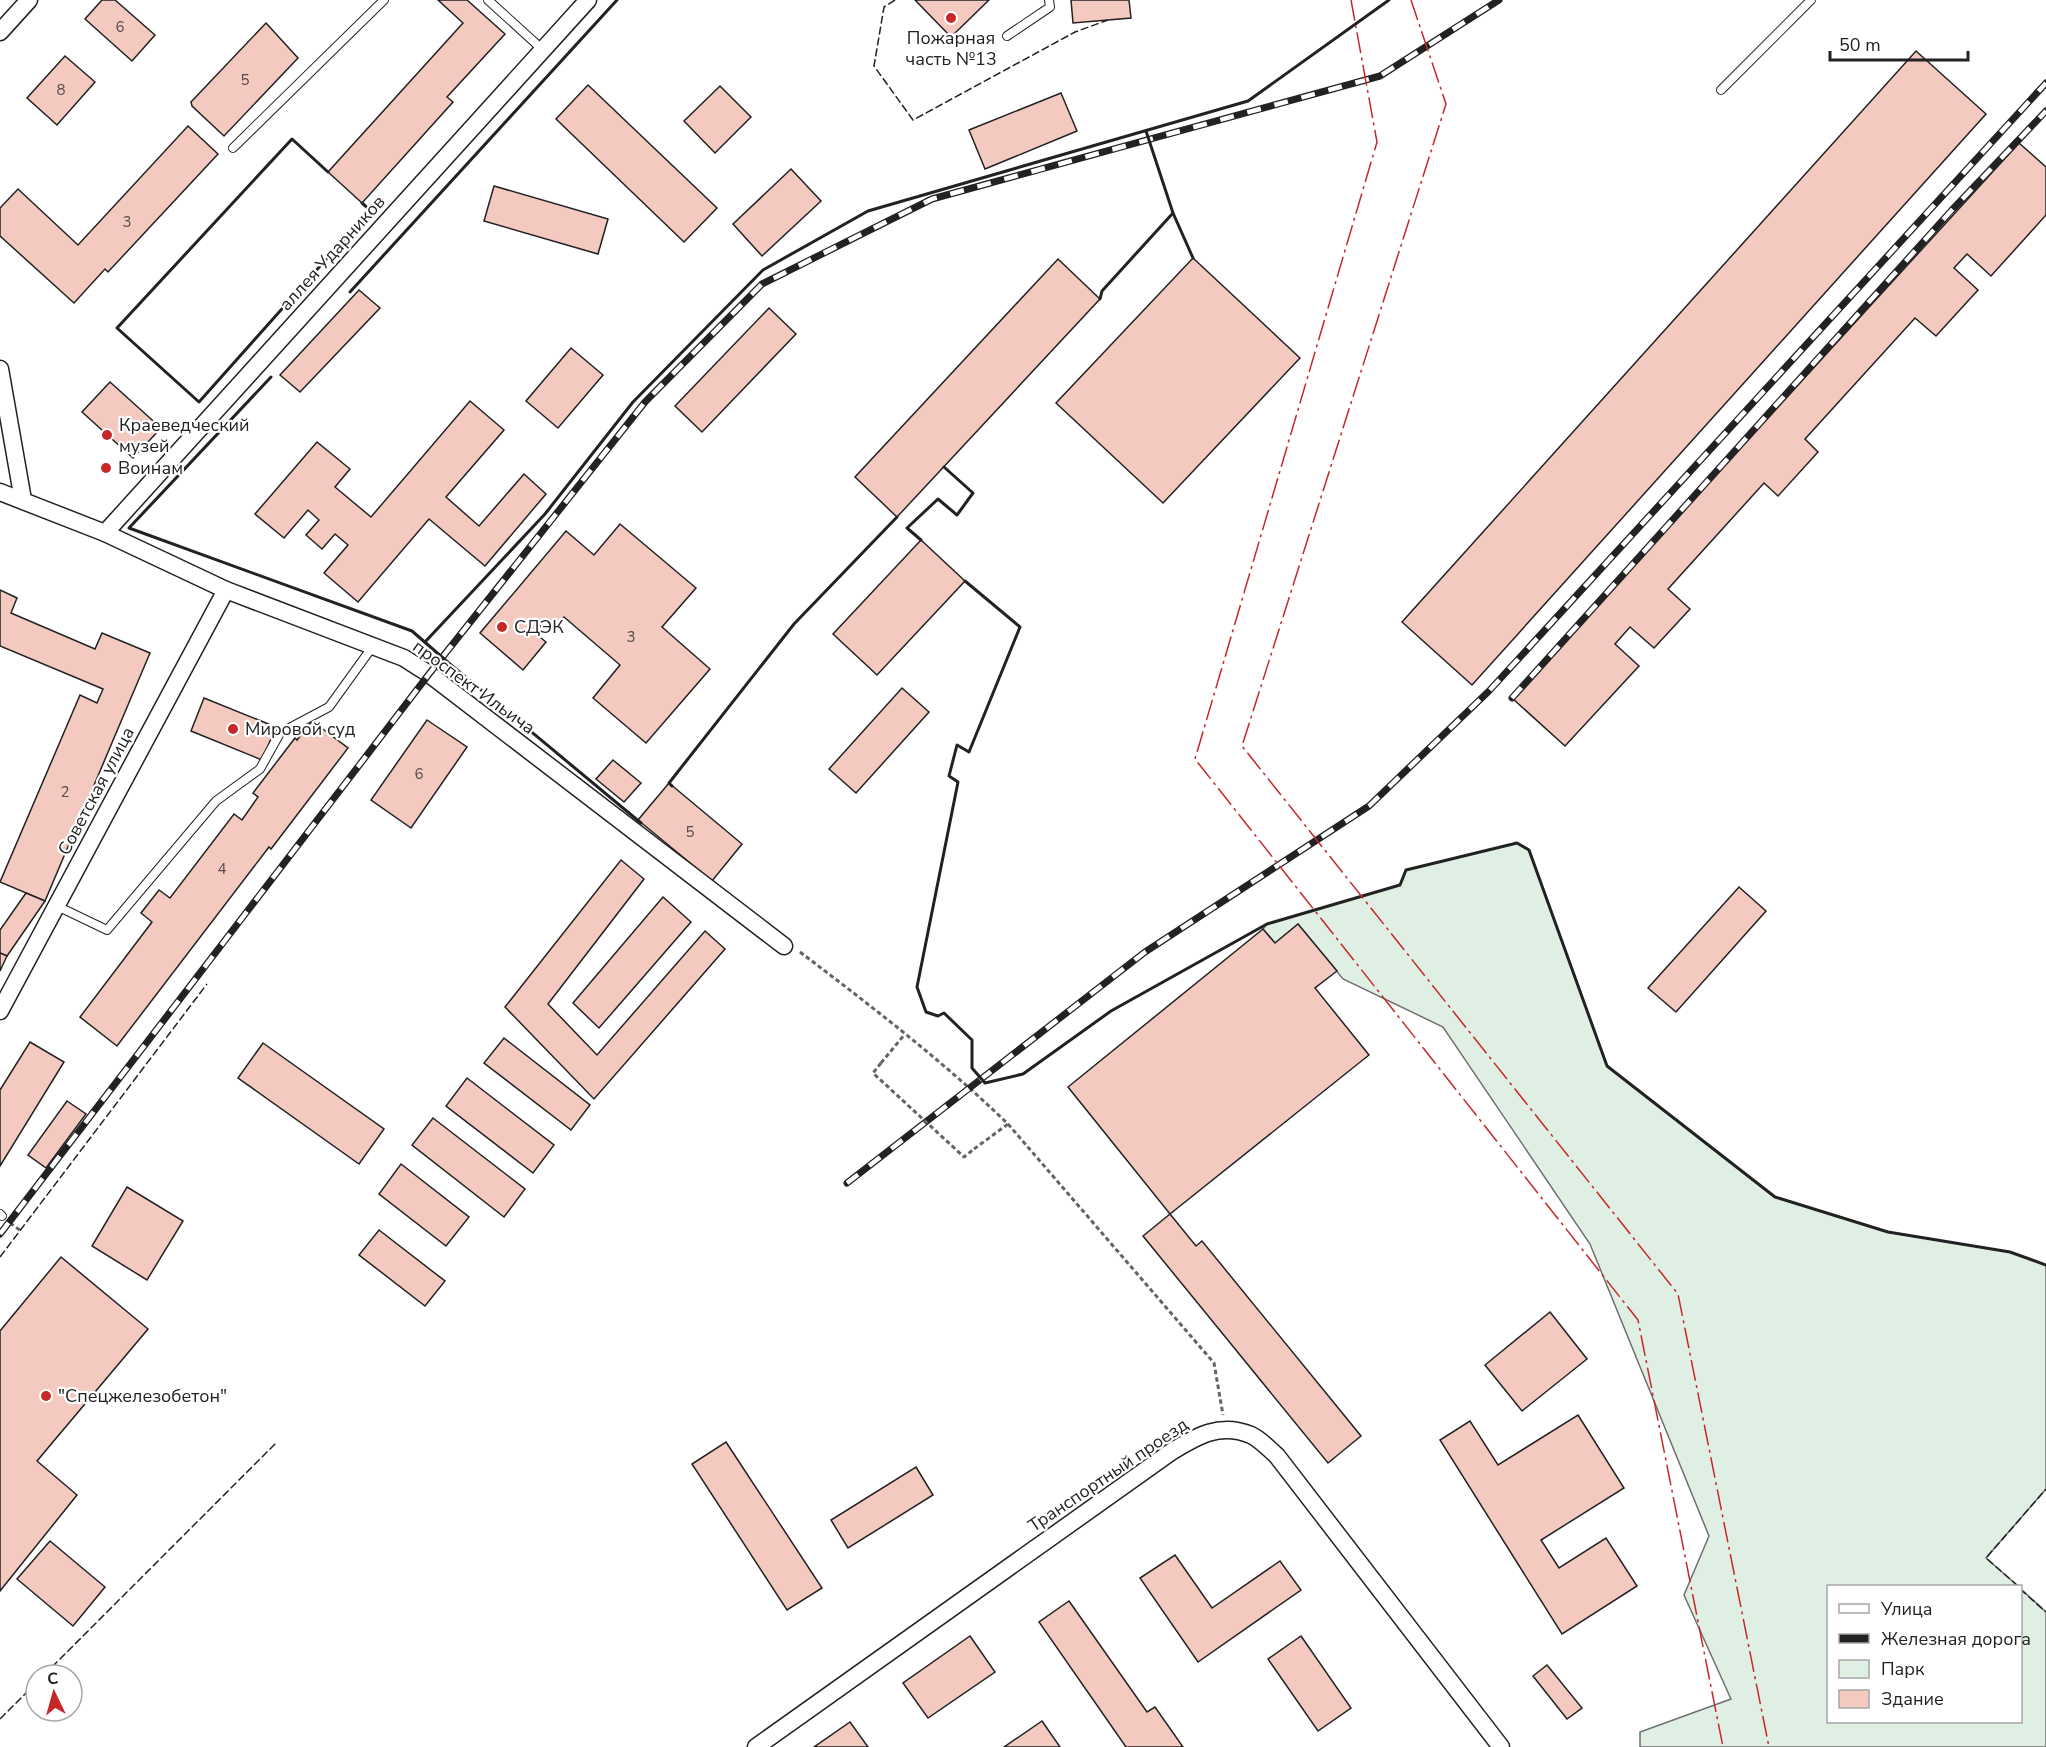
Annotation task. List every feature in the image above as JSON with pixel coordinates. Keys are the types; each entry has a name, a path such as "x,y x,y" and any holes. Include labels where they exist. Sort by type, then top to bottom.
{"street":[{"path":"0,32 29,0"},
{"name":"аллея Ударников","path":"105,533 588,0"},
{"path":"0,369 6,431 23,500"},
{"name":"проспект Ильича","path":"0,492 105,533 225,590 404,658 429,674 784,946"},
{"name":"Советская улица","path":"0,1011 225,590"},
{"name":"Транспортный проезд","path":"756,1747 1171,1452 1199,1435 1226,1429 1252,1435 1277,1456 1501,1747"}],"lane":[{"path":"233,148 384,0"},
{"path":"488,0 543,50"},
{"path":"1007,36 1050,7 1049,0"},
{"path":"1721,90 1811,0"},
{"path":"57,906 107,930 216,801 260,769 280,734 329,706 373,646"}],"path":[{"path":"784,946 800,952 905,1034 970,1088 1008,1124 1214,1363 1226,1429"},
{"path":"905,1034 873,1073 964,1157 1008,1124"}],"green space":[{"path":"1517,843 1529,850 1607,1066 1775,1197 1888,1232 2010,1252 2046,1265 2046,1489 1986,1558 2017,1585 1827,1585 1827,1723 2022,1723 2022,1590 2046,1612 2046,1747 1640,1747 1640,1732 1731,1699 1684,1595 1709,1536 1590,1244 1443,1027 1343,979 1298,924 1275,943 1263,929 1267,924 1400,885 1406,870"}],"building":[{"path":"102,0 115,0 155,35 132,61 85,19"},
{"path":"438,0 467,0 505,34 447,97 453,102 362,203 328,172 463,23"},
{"name":"Пожарная часть №13","path":"915,0 989,0 951,37"},
{"path":"1071,0 1129,0 1131,18 1073,23"},
{"path":"266,23 298,58 224,136 192,106 191,102"},
{"path":"1916,51 1986,114 1472,685 1402,622"},
{"path":"65,56 95,82 57,125 27,98"},
{"path":"588,85 717,208 684,242 556,119"},
{"path":"720,86 751,117 715,153 684,121"},
{"path":"1061,93 1077,131 985,169 969,130"},
{"path":"188,126 218,154 108,272 105,269 74,303 0,236 0,208 18,189 78,245"},
{"path":"2019,143 2046,167 2046,215 1991,276 1967,254 1954,268 1978,290 1936,336 1915,318 1805,439 1818,452 1778,496 1764,483 1668,589 1690,609 1654,648 1630,627 1615,644 1639,666 1565,746 1512,698"},
{"path":"791,169 821,201 762,256 733,224"},
{"path":"494,186 608,219 598,254 484,221"},
{"path":"1193,258 1300,358 1163,503 1056,403"},
{"path":"1058,259 1100,299 897,517 855,477"},
{"path":"359,290 380,308 300,392 280,375"},
{"path":"769,308 796,334 702,432 675,406"},
{"path":"571,348 603,375 558,428 526,401"},
{"path":"110,382 161,428 133,458 82,412"},
{"path":"470,401 504,430 446,497 479,526 524,474 546,494 485,566 429,519 358,602 324,573 348,545 335,534 322,549 306,535 319,520 308,510 284,538 255,514 317,442 350,469 335,487 371,517"},
{"path":"620,524 696,588 662,627 710,669 646,743 593,698 620,665 564,617 554,629 545,621 535,633 546,642 523,670 480,633 566,531 594,555"},
{"path":"921,540 965,581 877,675 833,634"},
{"path":"0,590 17,598 11,613 95,649 102,633 150,653 45,901 0,882 80,695 97,703 103,689 0,646"},
{"path":"902,688 929,712 856,793 829,769"},
{"name":"Мировой суд","path":"204,698 276,727 262,760 191,731"},
{"path":"427,720 467,747 411,828 371,800"},
{"path":"312,721 348,748 117,1046 80,1017 152,922 141,913 159,890 170,898 234,814 242,820 258,797 253,793 295,738 297,740"},
{"path":"613,760 641,783 624,802 596,779"},
{"path":"669,783 742,844 712,881 638,820"},
{"path":"621,860 644,879 548,1004 597,1055 705,931 725,949 594,1099 505,1007"},
{"path":"1739,887 1766,911 1676,1012 1648,988"},
{"path":"26,893 45,901 7,956 0,953 0,930"},
{"path":"663,897 691,922 599,1028 573,1003"},
{"path":"1298,924 1337,971 1315,988 1369,1055 1170,1214 1068,1087 1263,929 1275,943"},
{"path":"0,953 7,956 0,971"},
{"path":"504,1038 590,1105 571,1130 484,1063"},
{"path":"30,1042 64,1062 0,1166 0,1090"},
{"path":"263,1043 384,1129 359,1164 238,1078"},
{"path":"467,1078 554,1145 533,1173 446,1106"},
{"path":"67,1101 86,1114 46,1168 28,1155"},
{"path":"433,1118 525,1189 504,1217 412,1145"},
{"path":"401,1164 469,1217 446,1246 379,1194"},
{"path":"127,1187 183,1221 147,1280 92,1246"},
{"path":"1170,1214 1196,1246 1202,1241 1361,1436 1328,1463 1143,1236"},
{"path":"379,1230 445,1281 425,1306 359,1255"},
{"name":"\"Спецжелезобетон\"","path":"61,1257 148,1329 37,1461 77,1495 0,1591 0,1331"},
{"path":"1550,1312 1587,1359 1522,1411 1485,1365"},
{"path":"1578,1415 1624,1488 1541,1540 1559,1568 1606,1538 1637,1586 1562,1634 1440,1440 1470,1421 1498,1465"},
{"path":"726,1442 822,1588 787,1610 692,1464"},
{"path":"916,1467 933,1495 848,1548 831,1520"},
{"path":"50,1541 105,1587 73,1626 17,1579"},
{"path":"1175,1555 1212,1608 1280,1561 1301,1590 1198,1662 1140,1578"},
{"path":"1069,1601 1147,1712 1155,1707 1183,1747 1126,1747 1039,1622"},
{"path":"970,1636 995,1672 928,1718 903,1683"},
{"path":"1301,1636 1351,1708 1318,1731 1268,1659"},
{"path":"1547,1665 1582,1708 1567,1719 1533,1676"},
{"path":"1042,1721 1060,1747 1004,1747"},
{"path":"850,1722 868,1747 814,1747"}],"railway":[{"path":"0,1234 429,674 645,402 762,284 932,199 1380,76 1499,0"},
{"path":"847,1183 1145,952 1369,806 1489,691 2046,83"},
{"path":"1512,698 1951,211 2046,111"}],"fence":[{"path":"895,0 884,7 874,66 913,120 1075,32 1108,20"},
{"path":"0,1257 207,984"},
{"path":"56,1663 277,1442"},
{"path":"2017,1585 1986,1558 2046,1489"},
{"path":"2022,1591 2046,1612"},
{"path":"0,1719 24,1695"}],"wall":[{"path":"350,292 617,0"},
{"path":"425,642 545,514 633,402 763,270 868,211 1248,101 1389,0"},
{"path":"1146,131 1173,213 1193,258"},
{"path":"328,172 292,139 117,328 199,402 370,210 362,203"},
{"path":"1100,299 1102,291 1173,213"},
{"path":"271,377 129,528 412,631 641,823"},
{"path":"921,540 907,528 938,499 957,515 973,493 944,467"},
{"path":"672,786 669,783 794,624 897,517"},
{"path":"965,581 1020,627 969,752 957,745 949,776 958,782 917,987 926,1012 938,1016 944,1013 972,1040 972,1068 985,1083 1023,1074 1111,1011 1267,924 1400,885 1406,870 1517,843 1529,850 1607,1066 1775,1197 1888,1232 2010,1252 2046,1265"}],"power":[{"path":"1351,0 1377,142 1195,759 1638,1320 1723,1747"},
{"path":"1411,0 1446,104 1242,746 1678,1294 1769,1747"}],"place":[{"name":"Пожарная часть №13","path":"951,18"},
{"name":"Краеведческий музей","path":"107,435"},
{"name":"Воинам","path":"106,468"},
{"name":"СДЭК","path":"502,627"},
{"name":"Мировой суд","path":"233,729"},
{"name":"\"Спецжелезобетон\"","path":"46,1396"}]}
